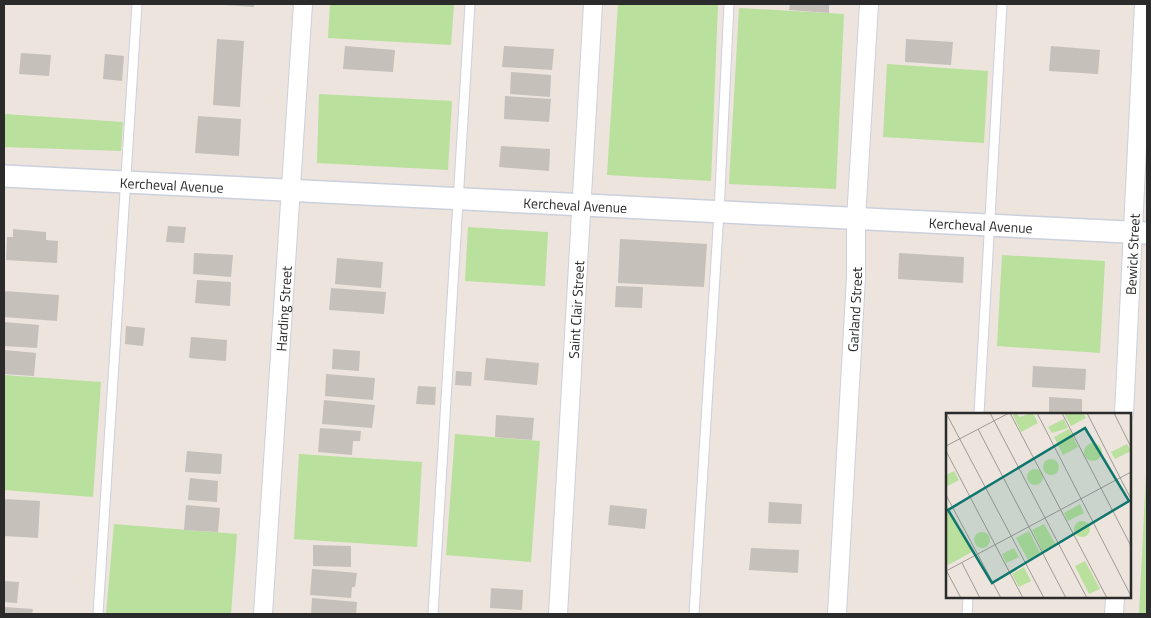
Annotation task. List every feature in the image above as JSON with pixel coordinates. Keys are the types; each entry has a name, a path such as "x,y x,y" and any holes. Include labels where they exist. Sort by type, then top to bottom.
{"street":[{"name":"Harding Street","path":"263,614 304,4"},
{"name":"Saint Clair Street","path":"558,614 593,4"},
{"name":"Garland Street","path":"837,614 856,277 856,219 869,4"},
{"name":"Bewick Street","path":"1124,413 1140,232 1144,4"},
{"name":"Kercheval Avenue","path":"4,176 1140,232"},
{"path":"1114,614 1115,598"}],"lane":[{"path":"98,614 137,4"},
{"path":"434,614 460,199 470,4"},
{"path":"694,614 729,4"},
{"path":"979,413 1002,4"},
{"path":"967,614 968,598"}],"green space":[{"path":"330,4 454,4 451,45 328,38"},
{"path":"618,4 718,4 711,181 607,175"},
{"path":"739,8 844,14 836,189 729,184"},
{"path":"887,64 988,71 984,143 883,137"},
{"path":"319,94 452,101 448,170 317,163"},
{"path":"4,114 123,122 121,151 4,147"},
{"path":"468,227 548,232 545,286 465,281"},
{"path":"1002,255 1105,261 1100,353 997,346"},
{"path":"4,375 101,382 93,497 4,490"},
{"path":"455,434 540,441 531,562 446,555"},
{"path":"299,454 422,462 417,547 294,539"},
{"path":"1147,455 1147,614 1139,614"},
{"path":"114,524 237,534 231,614 106,614"}],"building":[{"path":"254,4 254,7 226,5"},
{"path":"790,4 829,4 829,13 789,10"},
{"path":"217,39 244,41 240,107 213,105"},
{"path":"906,39 953,42 951,65 905,62"},
{"path":"345,46 395,50 393,72 343,69"},
{"path":"504,46 554,49 552,70 502,67"},
{"path":"1051,46 1100,50 1098,74 1049,71"},
{"path":"21,53 51,55 49,76 19,74"},
{"path":"105,54 124,56 122,81 103,79"},
{"path":"511,72 551,75 550,97 510,94"},
{"path":"505,96 551,99 549,122 504,119"},
{"path":"198,116 241,119 239,156 195,153"},
{"path":"501,146 550,149 549,171 499,167"},
{"path":"168,226 186,227 184,243 166,242"},
{"path":"13,229 46,232 46,240 58,241 57,263 6,260 7,237 13,237"},
{"path":"620,239 707,244 704,287 618,283"},
{"path":"194,253 233,255 231,277 193,274"},
{"path":"899,253 964,257 963,283 898,279"},
{"path":"337,258 383,262 381,288 335,284"},
{"path":"197,280 231,282 230,306 195,303"},
{"path":"616,286 643,287 642,308 615,307"},
{"path":"331,288 386,292 384,314 329,310"},
{"path":"4,291 59,295 57,321 4,317"},
{"path":"4,322 39,325 37,348 4,346"},
{"path":"126,326 145,328 143,346 125,344"},
{"path":"191,337 227,340 226,361 189,358"},
{"path":"333,349 360,351 359,371 332,369"},
{"path":"4,350 36,353 34,376 4,374"},
{"path":"486,358 539,363 537,385 484,380"},
{"path":"1033,366 1086,369 1085,390 1032,387"},
{"path":"456,371 472,372 471,386 455,385"},
{"path":"326,374 375,378 373,400 325,396"},
{"path":"418,386 436,387 435,405 416,404"},
{"path":"1049,397 1082,399 1082,413 1049,413"},
{"path":"324,400 375,405 372,428 322,424"},
{"path":"496,415 534,418 532,440 495,437"},
{"path":"320,428 361,431 360,441 353,441 352,455 318,452"},
{"path":"187,451 222,454 221,474 185,472"},
{"path":"190,478 218,481 217,502 188,500"},
{"path":"4,499 40,501 38,538 4,536"},
{"path":"769,502 802,504 801,524 768,523"},
{"path":"186,505 220,508 218,532 184,530"},
{"path":"610,505 647,509 645,529 608,525"},
{"path":"313,545 351,546 351,567 313,566"},
{"path":"751,548 799,550 798,573 749,570"},
{"path":"312,569 357,573 355,587 352,587 351,598 310,595"},
{"path":"4,581 19,582 17,603 4,602"},
{"path":"491,588 523,590 522,610 490,608"},
{"path":"312,598 357,602 356,614 311,614"},
{"path":"4,607 33,609 32,614 4,614"}]}
